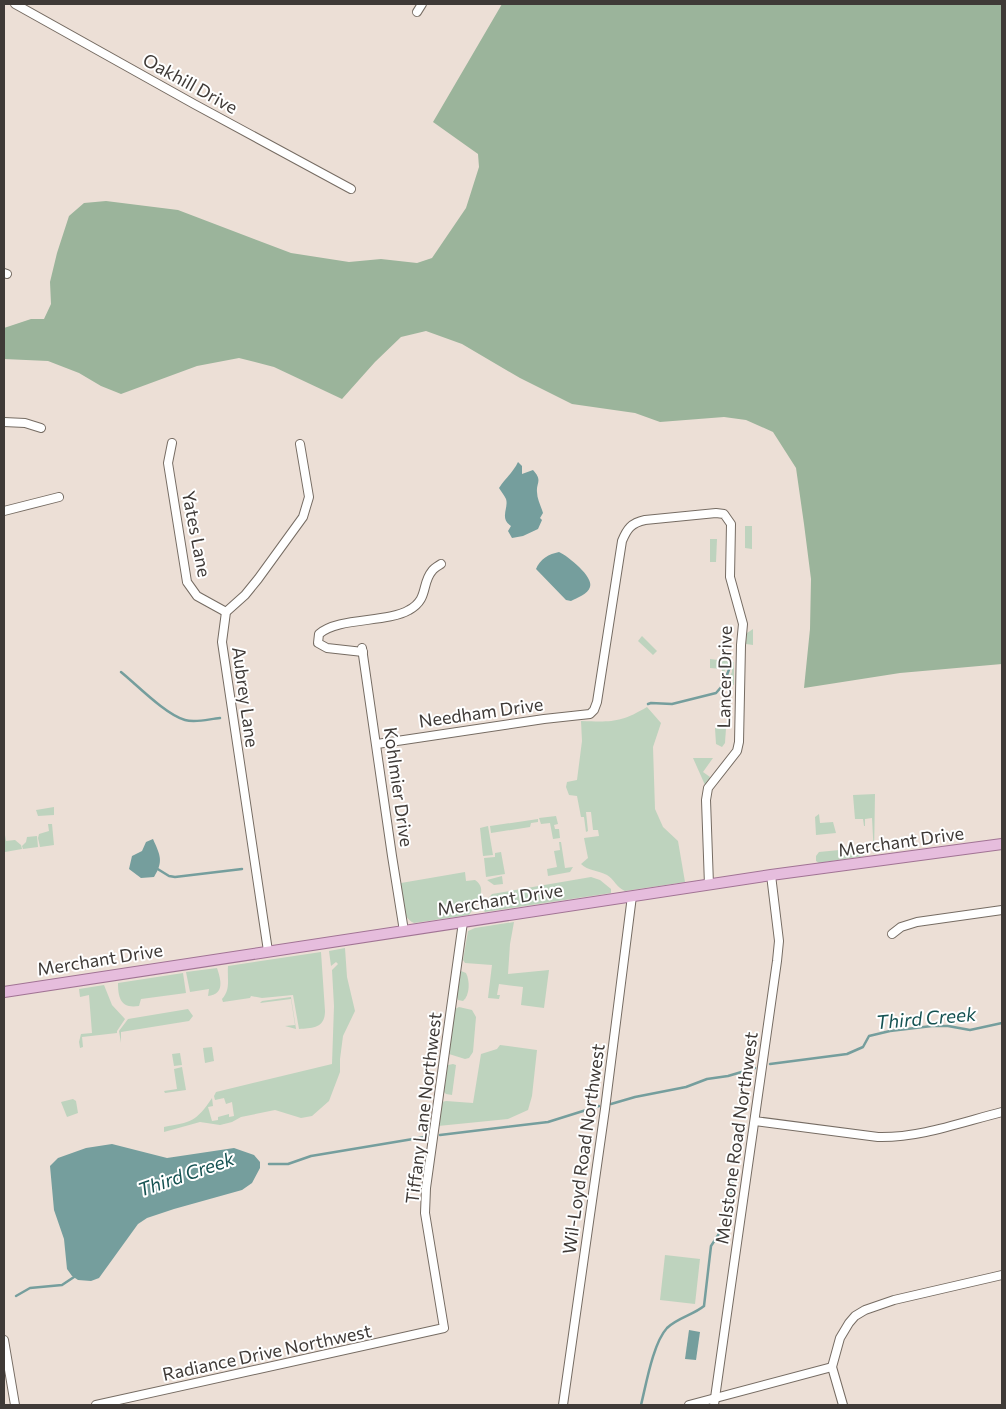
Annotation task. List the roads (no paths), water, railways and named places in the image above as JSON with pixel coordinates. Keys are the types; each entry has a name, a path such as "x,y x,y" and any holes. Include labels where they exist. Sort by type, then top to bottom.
{"main road":[{"name":"Merchant Drive","path":"4,992 771,875 1002,844"}],"street":[{"name":"Oakhill Drive","path":"15,4 351,189"},
{"path":"417,12 422,4"},
{"path":"4,422 25,423 41,428"},
{"name":"Yates Lane","path":"172,442 168,463 187,582 197,596 226,612"},
{"path":"226,612 258,580 302,517 309,497 300,444"},
{"path":"4,511 58,497"},
{"name":"Lancer Drive","path":"590,714 597,702 622,542 629,527 635,522 645,520 716,513 724,514 731,524 730,578 743,624 739,742 736,751 708,788 706,800 709,885"},
{"name":"Kohlmier Drive","path":"404,931 363,650 327,648 318,642 319,634 331,628 409,611 421,600 432,570 441,564"},
{"name":"Aubrey Lane","path":"226,612 222,642 268,951"},
{"name":"Needham Drive","path":"377,744 590,714"},
{"name":"Melstone Road Northwest","path":"715,1402 779,941 771,875"},
{"name":"Wil-Loyd Road Northwest","path":"563,1405 605,1109 632,896"},
{"path":"892,934 901,926 917,922 1002,910"},
{"name":"Tiffany Lane Northwest","path":"444,1328 426,1213 426,1188 463,922"},
{"path":"755,1121 878,1137 896,1137 916,1134 1002,1112"},
{"path":"843,1405 832,1367 840,1338 855,1316 865,1310 894,1300 1002,1275"},
{"name":"Radiance Drive Northwest","path":"96,1405 444,1328"},
{"path":"4,1340 15,1405"},
{"path":"689,1405 715,1402 832,1367"}],"water":[{"path":"518,462 522,466 522,474 533,470 538,477 537,495 543,513 538,529 523,536 512,538 508,531 511,526 507,523 505,516 507,502 499,488"},
{"path":"559,552 579,567 590,583 587,592 571,601 566,600 536,569 545,557"},
{"path":"153,839 160,858 159,867 154,877 141,878 129,869 132,856 142,851 146,842"},
{"path":"112,1144 167,1158 234,1148 254,1155 260,1162 260,1168 252,1183 242,1190 147,1218 138,1224 99,1278 91,1281 78,1280 67,1269 64,1239 54,1210 50,1166 58,1158 86,1148"},
{"path":"689,1330 700,1332 696,1360 685,1359"}],"waterway":[{"path":"648,704 672,704 716,693 723,685 730,667"},
{"path":"121,672 177,717 194,721 220,718"},
{"path":"156,868 169,876 175,877 242,869"},
{"name":"Third Creek","path":"770,1064 847,1054 863,1047 869,1036 890,1031 932,1026 948,1026 970,1030 1002,1023"},
{"name":"Third Creek","path":"611,1104 635,1097 686,1087 707,1079 728,1076 755,1068"},
{"name":"Third Creek","path":"440,1135 548,1122 599,1106"},
{"name":"Third Creek","path":"269,1164 288,1164 311,1156 425,1137"},
{"path":"729,1210 733,1182"},
{"path":"641,1405 651,1365 662,1335 671,1325 704,1306 711,1246 728,1220"},
{"name":"Third Creek","path":"16,1296 30,1288 62,1285 77,1275"}]}
